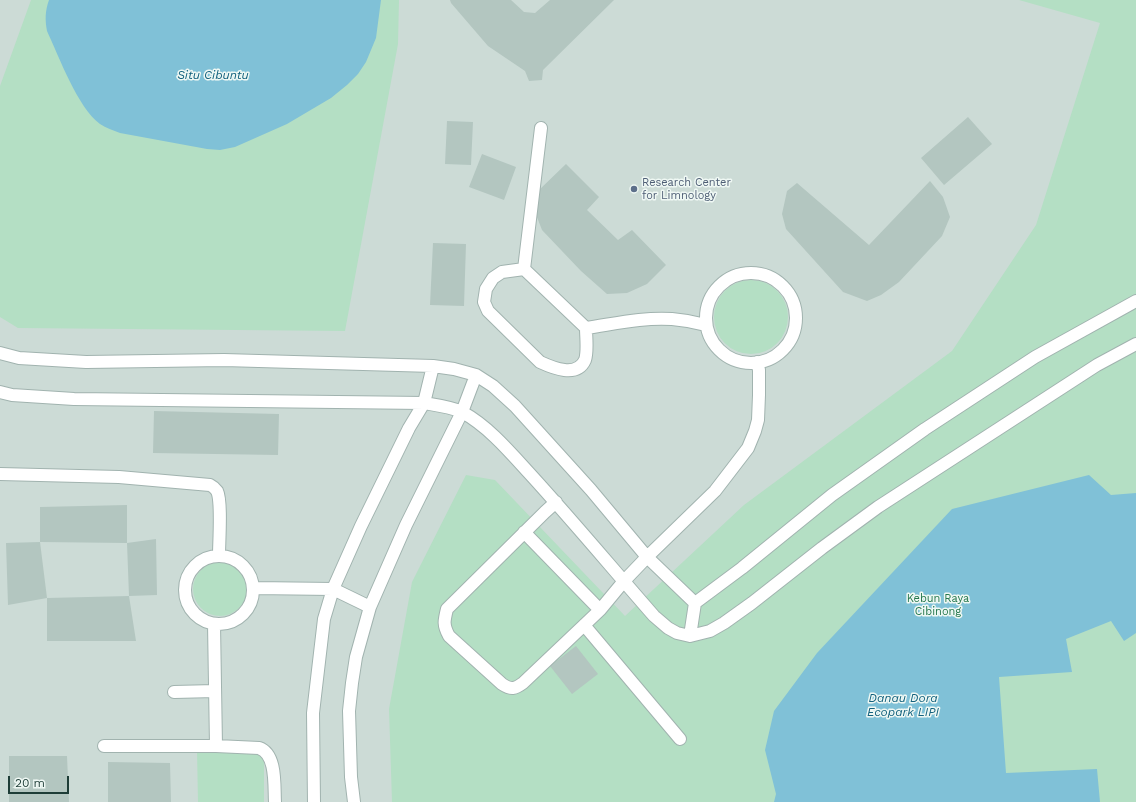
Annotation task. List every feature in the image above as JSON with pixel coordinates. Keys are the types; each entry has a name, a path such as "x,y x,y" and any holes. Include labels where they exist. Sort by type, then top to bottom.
{"lane":[{"path":"524,269 541,128"},
{"path":"524,269 586,328 585,360 579,367 573,370 563,370 540,362 488,311 484,302 486,289 493,278 502,272 524,269"},
{"path":"754,273 764,275 777,282 788,293 792,302 795,316 794,331 790,340 776,355 767,360 757,362 740,361 724,354 712,341 706,324 708,305 718,288 725,281 734,276 754,273"},
{"path":"690,636 695,603 742,568 832,495 925,429 1035,357 1136,301"},
{"path":"586,328 629,322 670,319 686,320 706,324"},
{"path":"0,392 12,395 74,399 424,403 442,406 462,412 488,430 556,502 654,616 668,628 677,633 690,636 710,631 724,623 878,507 1097,365 1136,344"},
{"path":"0,353 19,358 86,362 224,360 433,366 454,369 476,375 493,386 515,406 591,490 646,557 695,603"},
{"path":"556,502 447,609 444,620 445,628 449,636 508,688 516,688 523,683 600,610 646,557 715,491 748,448 758,420 759,370 757,362"},
{"path":"314,802 313,713 324,619 333,589 361,526 409,428 424,403 433,366"},
{"path":"354,802 351,776 349,711 356,658 370,607 406,525 462,412 476,375"},
{"path":"0,474 119,477 210,485 217,491 219,501 219,555"},
{"path":"524,532 600,610"},
{"path":"219,555 230,557 239,561 252,577 254,588 252,600 247,610 238,619 226,623 214,624 204,621 189,607 185,597 185,587 187,577 192,568 200,561 219,555"},
{"path":"254,588 333,589 370,607"},
{"path":"214,624 216,746"},
{"path":"584,625 680,739"},
{"path":"174,692 215,691"},
{"path":"104,746 216,746 259,748 263,750 271,760 275,802"}],"shaded area":[{"path":"0,0 1136,0 1136,802 0,802"}],"green space":[{"path":"31,0 399,0 398,44 345,331 18,328 0,317 0,86"},
{"name":"Kebun Raya Cibinong","path":"1019,0 1136,0 1136,802 392,802 389,709 412,582 466,475 495,480 625,616 744,505 952,351 1036,225 1100,23"},
{"path":"751,280 772,286 782,296 788,317 782,338 772,348 751,354 730,348 720,338 714,317 720,296 730,286"},
{"path":"215,562 225,562 235,566 243,574 247,584 247,594 243,604 235,612 225,616 215,616 205,612 197,604 193,594 193,584 197,574 205,566"},
{"path":"197,751 253,752 262,755 264,762 264,802 198,802"}],"water":[{"name":"Situ Cibuntu","path":"49,0 381,0 376,38 366,62 358,74 347,85 331,98 287,124 235,147 220,150 120,133 100,124 84,106 77,94 63,68 47,31 46,16"},
{"name":"Danau Dora Ecopark LIPI","path":"1089,475 1111,495 1136,493 1136,633 1124,641 1111,621 1066,639 1072,672 999,677 1006,773 1097,769 1100,802 774,802 776,794 765,750 774,711 817,653 952,509"}],"building":[{"path":"450,0 511,0 524,12 535,13 550,0 614,0 543,70 542,80 529,81 525,71 488,46"},
{"path":"968,117 992,144 944,185 921,158"},
{"path":"447,121 473,122 471,165 445,164"},
{"path":"482,154 516,167 504,200 469,187"},
{"path":"566,164 599,197 587,210 618,240 632,230 666,265 647,284 627,293 607,294 581,271 542,230 535,212 538,191"},
{"path":"930,181 943,197 950,217 942,236 899,282 881,295 867,301 843,292 786,229 782,214 787,191 797,183 869,245"},
{"path":"433,243 466,244 464,306 430,305"},
{"path":"154,411 279,414 278,455 153,453"},
{"path":"127,505 127,543 40,542 40,507"},
{"path":"156,539 157,595 129,596 127,543"},
{"path":"40,542 47,598 8,605 6,543"},
{"path":"129,596 136,641 47,641 47,598"},
{"path":"576,646 598,674 572,694 550,666"},
{"path":"9,756 67,756 69,802 9,802"},
{"path":"108,762 170,763 171,802 108,802"}],"place":[{"name":"Research Center for Limnology","path":"634,189"}]}
